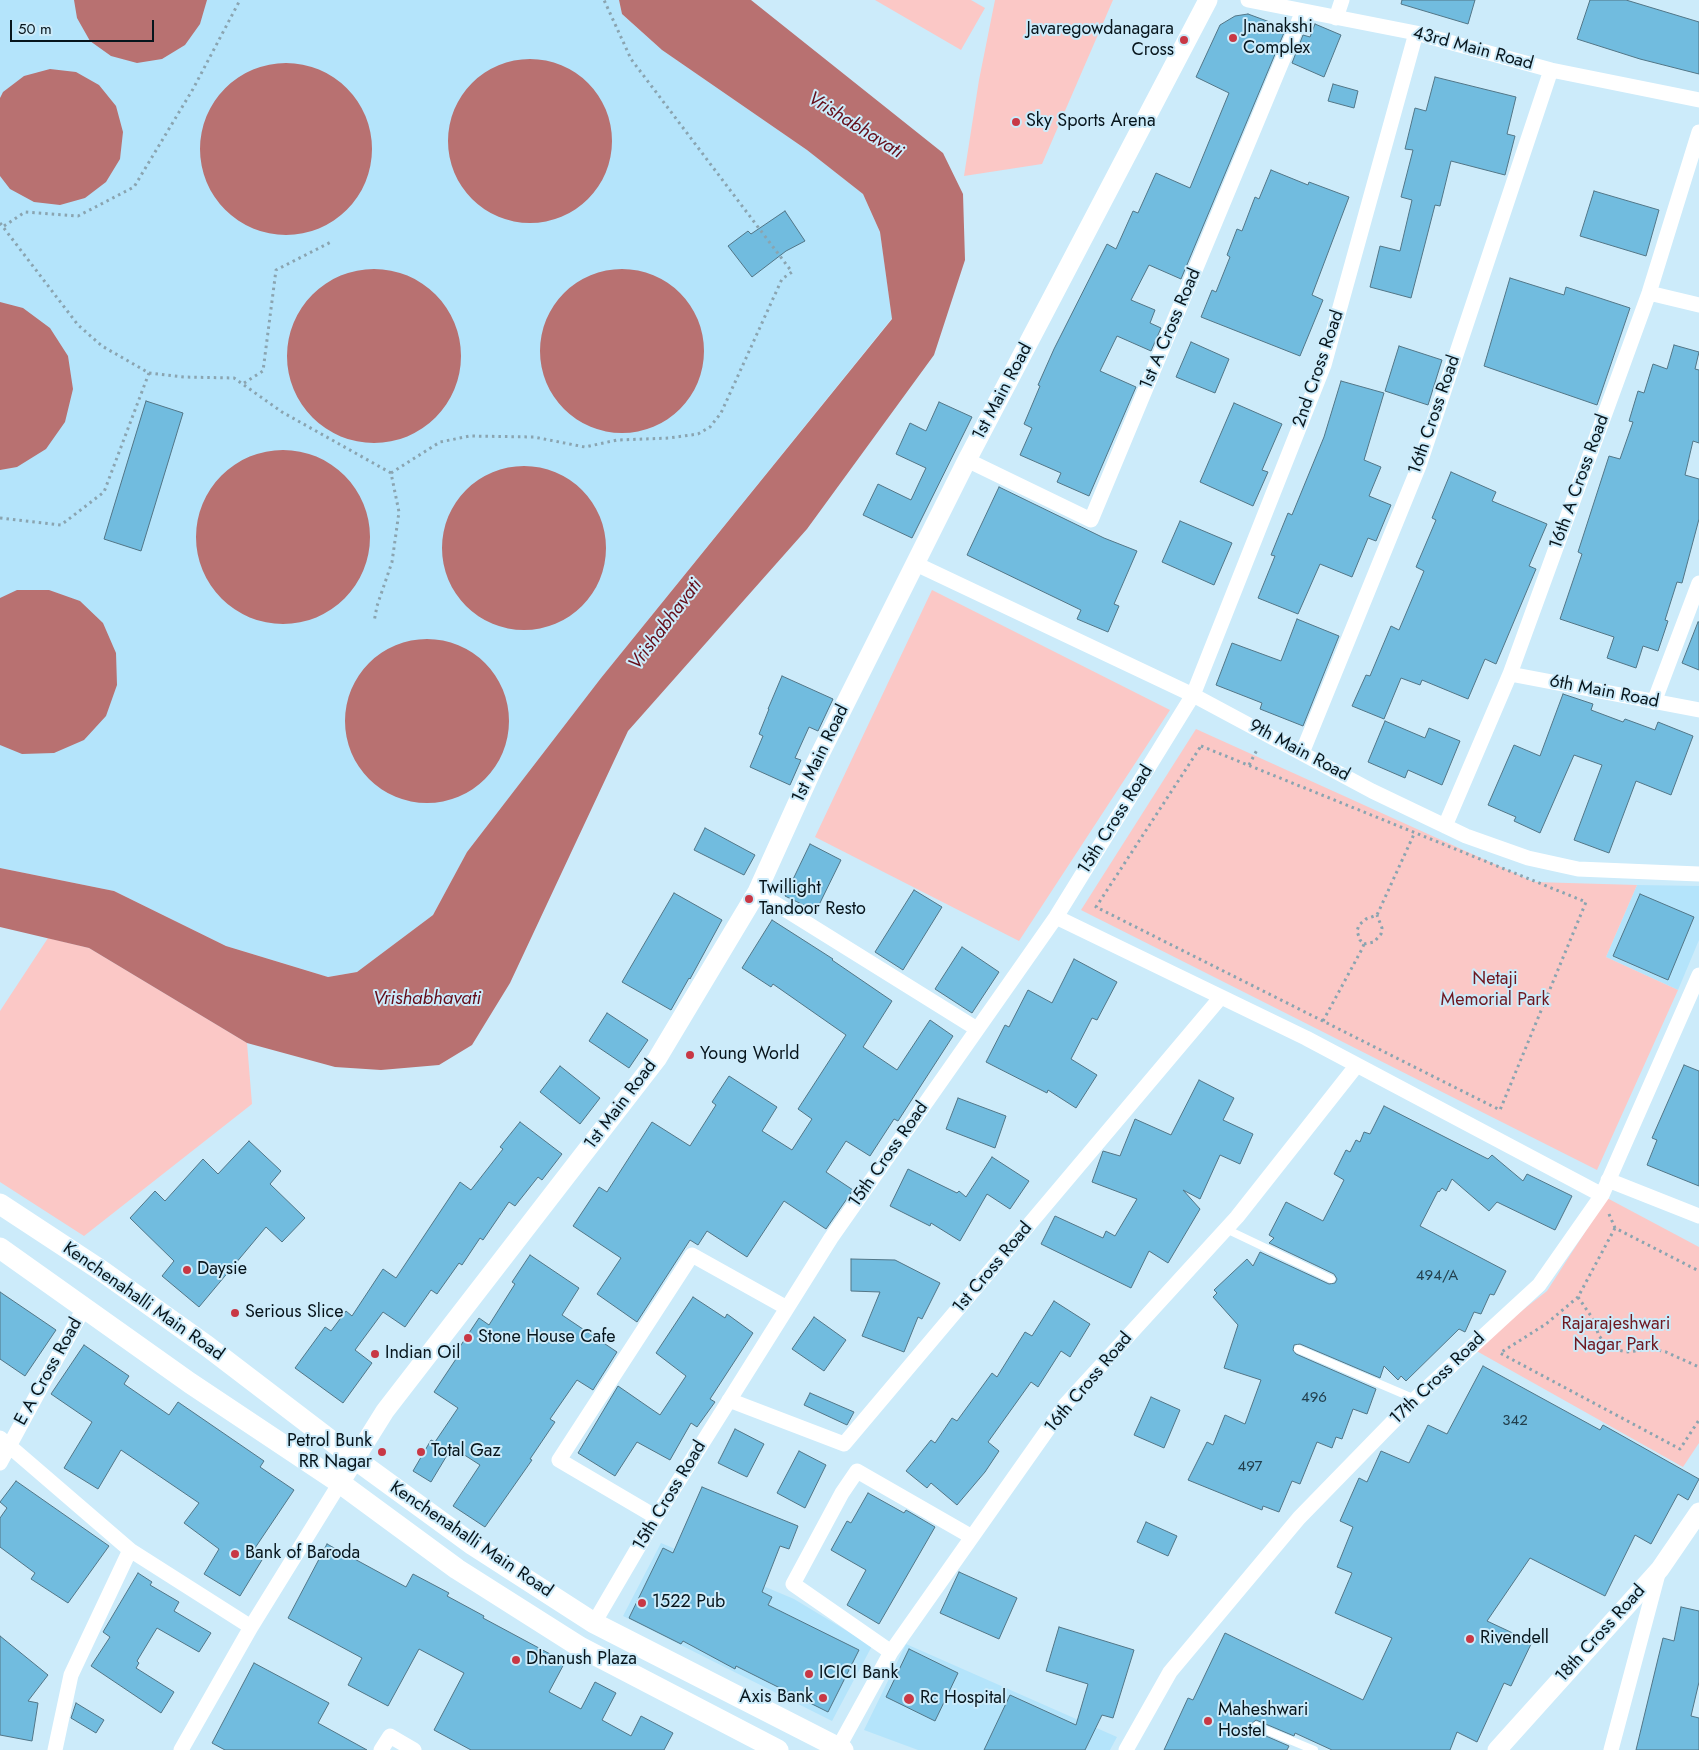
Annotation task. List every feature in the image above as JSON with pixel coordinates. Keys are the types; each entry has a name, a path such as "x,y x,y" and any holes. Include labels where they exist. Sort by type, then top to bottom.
{"main road":[{"name":"Kenchenahalli Main Road","path":"0,1204 102,1271 191,1334 355,1459 473,1545 594,1622 839,1749"},
{"name":"Kenchenahalli Main Road","path":"0,1248 84,1308 340,1483 457,1569 580,1647 778,1750"}],"street":[{"name":"1st Main Road","path":"340,1483 385,1411 657,1059 756,892 814,766 967,460 1208,0"},
{"name":"43rd Main Road","path":"1248,0 1416,33 1551,70 1699,100"},
{"path":"1336,18 1342,0"},
{"name":"1st A Cross Road","path":"967,460 1091,520 1303,11"},
{"name":"2nd Cross Road","path":"1193,695 1324,365 1416,33"},
{"name":"16th Cross Road","path":"1302,753 1418,466 1551,70"},
{"name":"16th A Cross Road","path":"1446,826 1510,674 1649,293 1699,132"},
{"path":"1649,293 1699,306"},
{"name":"9th Main Road","path":"916,564 1193,695 1372,791 1466,836 1528,858 1578,869 1699,874"},
{"path":"1654,702 1699,583"},
{"name":"6th Main Road","path":"1510,674 1699,710"},
{"name":"15th Cross Road","path":"594,1622 656,1517 831,1238 1056,917 1193,695"},
{"path":"756,892 977,1029"},
{"path":"1056,917 1357,1065 1602,1195"},
{"name":"17th Cross Road","path":"1126,1750 1170,1672 1299,1518 1415,1399 1539,1285 1602,1195 1699,975"},
{"name":"1st Cross Road","path":"729,1400 844,1444 1221,997"},
{"name":"16th Cross Road","path":"839,1749 891,1652 1065,1405 1226,1229 1357,1065"},
{"path":"1608,1180 1699,1216"},
{"path":"656,1517 559,1460 692,1255 787,1308"},
{"name":"E A Cross Road","path":"0,1463 5,1441 84,1308"},
{"path":"5,1441 130,1550 251,1627"},
{"path":"891,1652 793,1584 842,1493 857,1471 972,1537"},
{"path":"181,1750 251,1627 340,1483"},
{"name":"18th Cross Road","path":"1497,1750 1660,1569 1699,1512"},
{"path":"55,1750 71,1675 130,1550"},
{"path":"1611,1750 1660,1569"},
{"path":"381,1750 390,1736 414,1750"}],"lane":[{"path":"1226,1229 1331,1279"},
{"path":"1298,1350 1415,1399"},
{"path":"1256,1726 1314,1750"}],"path":[{"path":"240,0 193,89 134,187 78,216 25,212 2,225 78,324 102,346 148,373 184,377 234,378 244,383 282,412 391,473 399,512 392,562 377,606 374,622"},
{"path":"391,473 440,442 470,436 534,437 585,447 617,440 669,438 698,434 710,427 721,413 782,279 792,272 631,59 604,0"},
{"path":"244,383 263,371 276,270 330,242"},
{"path":"0,518 61,525 104,492 148,373"},
{"path":"1201,746 1586,902 1500,1110 1323,1021 1096,907 1201,746"},
{"path":"1364,944 1358,936 1359,925 1366,919 1377,915 1415,832"},
{"path":"1364,944 1374,942 1381,934 1382,928 1377,915"},
{"path":"1323,1021 1364,944"},
{"path":"1699,1271 1615,1228 1578,1297 1546,1324 1500,1353 1680,1449 1699,1420"},
{"path":"1578,1297 1593,1319 1599,1336 1610,1348 1626,1352 1653,1349 1666,1352 1699,1366"}],"shaded area":[{"path":"0,0 619,0 622,14 662,50 807,150 863,194 880,232 892,318 601,678 467,852 433,915 357,972 328,977 226,946 114,891 0,868"},
{"path":"1637,885 1699,886 1699,940 1678,990 1606,957"},
{"path":"661,1543 794,1599 872,1646 832,1721 623,1616"},
{"path":"906,1644 1117,1737 1110,1750 918,1750 864,1730"}],"green space":[{"path":"875,0 971,0 985,8 961,50"},
{"name":"Sky Sports Arena","path":"995,0 1113,0 1042,164 964,176 979,80"},
{"path":"932,590 1170,710 1019,941 815,837"},
{"name":"Netaji Memorial Park","path":"1196,729 1534,882 1637,885 1606,957 1678,990 1597,1170 1081,910"},
{"path":"48,938 89,948 247,1043 252,1104 84,1236 0,1182 0,1011"},
{"name":"Rajarajeshwari Nagar Park","path":"1607,1198 1699,1247 1699,1443 1683,1467 1473,1349 1547,1291"}],"water":[{"path":"74,0 207,0 200,24 185,45 162,59 137,63 111,56 90,41 77,18"},
{"name":"Vrishabhavati","path":"619,0 751,0 943,153 963,194 965,260 934,355 807,529 628,731 510,983 472,1045 439,1065 381,1070 335,1067 247,1043 89,948 0,927 0,868 114,891 226,946 328,977 357,972 433,915 467,852 601,678 892,319 880,232 863,194 807,150 662,50 622,14"},
{"path":"522,59 538,59 561,65 576,73 588,83 598,95 606,110 612,133 612,149 606,172 598,187 588,199 576,209 561,217 538,223 522,223 499,217 484,209 462,187 452,165 448,149 448,133 454,110 462,95 484,73 506,63"},
{"path":"294,63 311,66 327,73 341,82 353,94 369,124 372,149 371,166 366,182 353,204 341,216 311,232 278,235 261,232 245,225 231,216 219,204 203,174 200,141 203,124 210,108 219,94 231,82 261,66"},
{"path":"50,69 76,72 99,85 116,106 123,132 120,159 106,182 85,198 60,205 34,202 10,189 0,176 0,98 3,92 24,76"},
{"path":"374,269 391,271 407,276 429,289 441,301 457,331 461,356 459,373 454,389 441,411 429,423 399,439 374,443 357,441 341,436 319,423 307,411 291,381 287,356 289,339 294,323 307,301 319,289 349,273"},
{"path":"614,269 630,269 653,275 668,283 680,293 690,305 698,320 704,343 704,359 698,382 690,397 680,409 668,419 653,427 630,433 614,433 591,427 576,419 554,397 544,375 540,359 540,343 546,320 554,305 576,283 598,273"},
{"path":"0,302 23,308 50,328 68,356 73,389 65,422 46,449 17,467 0,470"},
{"path":"274,450 292,450 324,460 345,475 360,496 370,528 370,546 360,578 345,599 324,614 308,620 292,624 274,624 242,614 221,599 206,578 200,562 196,546 196,528 206,496 221,475 242,460 258,454"},
{"path":"516,466 532,466 555,472 570,480 582,490 592,502 600,517 606,540 606,556 600,579 592,594 582,606 570,616 555,624 532,630 516,630 493,624 478,616 456,594 446,572 442,556 442,540 448,517 456,502 478,480 500,470"},
{"path":"17,590 49,590 80,601 103,623 116,653 117,685 106,716 84,740 54,753 22,754 0,745 0,598"},
{"path":"419,639 435,639 458,645 473,653 485,663 495,675 503,690 509,713 509,729 503,752 495,767 485,779 473,789 458,797 435,803 419,803 396,797 381,789 359,767 349,745 345,729 345,713 351,690 359,675 381,653 403,643"}],"building":[{"path":"1402,0 1475,0 1468,24 1401,4"},
{"path":"1590,0 1626,0 1699,22 1699,74 1640,59 1577,39"},
{"path":"1248,14 1286,28 1181,279 1149,265 1131,300 1155,310 1150,323 1161,328 1151,351 1117,336 1100,371 1136,387 1089,496 1057,482 1061,473 1020,455 1032,428 1024,424 1054,349 1107,244 1116,249 1133,211 1138,213 1156,173 1190,188 1229,93 1196,77 1220,25 1235,16"},
{"path":"1315,24 1341,35 1324,77 1292,63 1303,35 1310,37"},
{"path":"1435,77 1516,97 1507,134 1515,136 1505,175 1451,161 1440,206 1435,205 1411,298 1370,287 1380,246 1400,251 1412,200 1401,197 1413,150 1405,149 1415,108 1426,111"},
{"path":"1333,84 1358,91 1354,108 1328,101"},
{"path":"1271,170 1308,185 1309,182 1349,197 1312,295 1323,300 1300,356 1201,317 1212,290 1216,292 1230,257 1227,255 1237,229 1242,231 1255,197 1259,199"},
{"path":"1594,191 1659,210 1646,256 1580,236"},
{"path":"785,211 805,241 786,251 752,277 728,246 748,231 751,234"},
{"path":"1510,278 1564,295 1566,287 1630,308 1597,405 1484,366"},
{"path":"1191,342 1229,359 1215,393 1176,377"},
{"path":"1674,345 1699,352 1695,369 1699,370 1699,443 1693,441 1685,475 1699,479 1699,519 1682,583 1677,582 1665,620 1668,621 1658,651 1643,646 1636,668 1607,658 1614,637 1560,619 1582,554 1578,552 1609,456 1620,459 1633,422 1629,421 1638,391 1644,393 1653,364 1667,369"},
{"path":"1399,346 1442,360 1428,405 1385,391"},
{"path":"1341,381 1384,393 1364,460 1381,467 1369,496 1391,505 1376,541 1368,538 1352,577 1320,564 1298,614 1258,598 1275,556 1271,555 1288,513 1292,515 1324,437"},
{"path":"146,401 183,413 141,551 104,539"},
{"path":"939,402 972,417 912,538 863,515 878,484 911,500 926,468 896,454 910,423 926,431"},
{"path":"1234,403 1282,424 1262,470 1268,472 1253,506 1200,482"},
{"path":"1451,472 1496,492 1492,501 1547,524 1529,566 1536,569 1496,664 1485,659 1468,699 1422,680 1420,685 1401,678 1384,719 1352,706 1366,675 1370,676 1391,626 1399,630 1424,571 1416,567 1436,520 1432,518"},
{"path":"999,487 1104,538 1137,551 1114,604 1119,606 1108,632 1077,619 1081,610 967,555"},
{"path":"1180,521 1232,543 1214,585 1162,562"},
{"path":"1297,619 1339,636 1303,726 1260,709 1262,703 1216,685 1232,643 1281,661"},
{"path":"1699,622 1699,670 1682,663"},
{"path":"782,676 833,699 818,731 809,727 795,758 801,760 790,785 750,767 763,736 759,734"},
{"path":"1563,694 1593,704 1591,710 1623,722 1625,719 1655,730 1658,722 1693,736 1671,795 1636,781 1609,853 1574,840 1602,765 1574,755 1540,833 1514,821 1516,817 1488,805 1514,745 1540,756"},
{"path":"1385,721 1425,738 1429,728 1460,741 1442,785 1408,770 1405,778 1368,762"},
{"path":"705,828 755,855 744,875 694,850"},
{"path":"810,844 841,860 816,911 785,896"},
{"path":"914,890 942,907 903,970 875,952"},
{"path":"674,893 722,920 671,1010 622,982"},
{"path":"1640,894 1694,917 1668,980 1613,956"},
{"path":"772,920 833,959 892,1001 863,1047 897,1070 930,1020 953,1036 898,1121 894,1119 870,1156 846,1141 826,1172 853,1190 826,1229 784,1201 747,1257 707,1231 698,1245 690,1240 637,1322 597,1294 621,1258 573,1226 599,1187 607,1192 652,1122 690,1146 716,1105 712,1102 729,1076 777,1107 762,1131 792,1150 812,1119 798,1109 846,1035 773,984 771,987 742,968"},
{"path":"962,947 999,972 972,1013 935,989"},
{"path":"1074,959 1117,982 1097,1020 1092,1018 1071,1059 1097,1075 1076,1108 1048,1090 1047,1093 986,1062 1005,1025 1009,1027 1028,990 1052,1003"},
{"path":"607,1013 648,1040 629,1068 589,1041"},
{"path":"1684,1065 1699,1071 1699,1186 1647,1165 1657,1140 1652,1138"},
{"path":"560,1066 600,1098 580,1124 540,1092"},
{"path":"1199,1080 1234,1098 1223,1120 1253,1134 1240,1164 1220,1155 1200,1199 1183,1190 1200,1209 1168,1263 1149,1251 1131,1288 1041,1244 1055,1216 1103,1238 1106,1231 1115,1236 1137,1199 1092,1182 1103,1151 1120,1156 1135,1119 1171,1135"},
{"path":"958,1098 1006,1116 995,1148 946,1129"},
{"path":"1384,1106 1488,1159 1492,1155 1523,1181 1527,1174 1572,1196 1555,1230 1497,1202 1489,1211 1452,1179 1446,1191 1442,1188 1438,1191 1420,1226 1506,1271 1494,1295 1490,1294 1481,1314 1474,1312 1465,1332 1459,1329 1406,1381 1401,1376 1398,1380 1384,1366 1380,1378 1300,1344 1294,1345 1293,1350 1296,1354 1376,1389 1367,1414 1353,1409 1342,1439 1336,1437 1332,1448 1317,1442 1300,1484 1292,1481 1279,1512 1263,1506 1262,1510 1188,1480 1207,1442 1213,1445 1225,1415 1245,1424 1261,1380 1224,1368 1238,1325 1213,1297 1217,1293 1214,1290 1247,1259 1253,1266 1260,1252 1329,1284 1335,1283 1337,1279 1334,1274 1269,1243 1274,1238 1269,1235 1286,1202 1323,1221 1344,1180 1334,1174 1346,1150 1350,1152 1356,1140 1360,1142 1364,1132 1370,1134"},
{"path":"520,1122 562,1154 542,1180 538,1177 515,1206 509,1202 483,1240 480,1238 462,1265 459,1263 437,1294 431,1290 405,1327 383,1312 355,1350 372,1363 343,1403 295,1368 325,1327 331,1331 346,1311 352,1316 383,1269 396,1278 460,1182 471,1190 503,1149 500,1147"},
{"path":"249,1141 281,1171 270,1184 305,1218 282,1242 266,1227 199,1307 162,1276 174,1261 130,1218 155,1191 165,1201 203,1159 218,1174"},
{"path":"992,1157 1029,1181 1010,1209 987,1194 960,1241 931,1223 930,1226 890,1206 908,1169 957,1193 959,1191 966,1197"},
{"path":"530,1255 579,1288 562,1315 617,1352 593,1390 577,1380 550,1419 555,1422 530,1459 532,1460 485,1527 453,1506 480,1465 452,1447 431,1482 413,1471 431,1440 435,1442 458,1408 434,1392 460,1353 457,1351 479,1318 489,1325 515,1284 512,1282"},
{"path":"851,1259 895,1260 940,1283 922,1319 918,1317 904,1352 862,1336 880,1292 851,1291"},
{"path":"0,1292 56,1330 25,1376 0,1359"},
{"path":"693,1297 725,1318 727,1314 753,1333 710,1399 715,1402 697,1427 691,1423 670,1460 637,1442 615,1476 578,1453 618,1386 660,1415 686,1376 656,1353"},
{"path":"1054,1301 1090,1324 1070,1357 1061,1351 1038,1387 1031,1382 988,1442 999,1451 985,1472 957,1505 931,1483 927,1488 906,1471 931,1440 935,1443 952,1418 957,1421 992,1373 997,1377 1025,1332 1032,1336"},
{"path":"814,1317 846,1340 824,1371 792,1349"},
{"path":"84,1345 129,1376 124,1384 169,1415 178,1402 264,1461 260,1467 294,1490 255,1548 265,1555 240,1596 204,1574 219,1549 184,1523 199,1503 121,1450 98,1489 64,1468 92,1422 51,1394"},
{"path":"1483,1366 1600,1430 1603,1425 1699,1479 1688,1500 1678,1494 1651,1544 1635,1535 1605,1596 1530,1558 1487,1621 1532,1642 1511,1686 1504,1683 1477,1742 1457,1732 1450,1750 1332,1750 1295,1733 1294,1736 1256,1720 1251,1724 1252,1730 1289,1746 1287,1750 1164,1750 1188,1698 1193,1700 1225,1633 1363,1700 1392,1638 1335,1613 1352,1573 1337,1567 1353,1527 1340,1521 1359,1478 1367,1482 1381,1451 1409,1463 1428,1425 1447,1434"},
{"path":"810,1393 854,1412 847,1425 804,1405"},
{"path":"1151,1397 1180,1410 1164,1448 1134,1435"},
{"path":"735,1429 764,1444 747,1477 718,1463"},
{"path":"799,1451 826,1465 805,1508 777,1493"},
{"path":"16,1481 109,1546 68,1603 31,1579 35,1573 0,1547 0,1518 7,1508 0,1502"},
{"path":"702,1487 798,1526 789,1549 780,1546 762,1592 772,1597 768,1605 859,1650 828,1712 736,1666 735,1669 683,1641 681,1644 629,1618 663,1548 673,1553"},
{"path":"868,1493 904,1513 906,1510 935,1527 879,1624 847,1605 866,1570 831,1550 847,1521 851,1523"},
{"path":"1146,1522 1177,1536 1168,1556 1137,1542"},
{"path":"327,1544 406,1587 413,1574 449,1593 447,1596 484,1616 483,1618 565,1662 549,1692 581,1709 595,1682 616,1693 602,1720 631,1736 641,1716 673,1733 664,1750 471,1750 434,1730 464,1673 419,1649 388,1706 348,1685 362,1658 288,1618"},
{"path":"959,1572 1017,1598 999,1639 940,1613"},
{"path":"138,1573 152,1582 150,1585 179,1602 174,1611 211,1633 199,1652 157,1628 137,1661 139,1663 136,1668 174,1692 161,1713 91,1666 110,1637 103,1632"},
{"path":"1681,1607 1699,1611 1699,1682 1691,1716 1699,1718 1699,1750 1636,1750 1663,1638 1674,1641"},
{"path":"1059,1627 1134,1650 1113,1718 1102,1715 1085,1750 984,1750 1010,1695 1076,1725 1088,1684 1046,1671"},
{"path":"0,1636 48,1675 28,1701 38,1703 32,1741 0,1735"},
{"path":"909,1649 958,1673 935,1721 886,1697"},
{"path":"254,1663 329,1703 318,1723 367,1750 225,1750 212,1743"},
{"path":"76,1703 104,1720 96,1733 71,1718"}],"place":[{"name":"Jnanakshi Complex","path":"1233,38"},
{"name":"Javaregowdanagara Cross","path":"1184,40"},
{"name":"Sky Sports Arena","path":"1016,122"},
{"name":"Twillight Tandoor Resto","path":"749,899"},
{"name":"Young World","path":"690,1055"},
{"name":"Daysie","path":"187,1270"},
{"name":"Serious Slice","path":"235,1313"},
{"name":"Stone House Cafe","path":"468,1338"},
{"name":"Indian Oil","path":"375,1354"},
{"name":"Petrol Bunk RR Nagar","path":"382,1452"},
{"name":"Total Gaz","path":"421,1452"},
{"name":"Bank of Baroda","path":"235,1554"},
{"name":"1522 Pub","path":"642,1603"},
{"name":"Rivendell","path":"1470,1639"},
{"name":"Dhanush Plaza","path":"516,1660"},
{"name":"ICICI Bank","path":"809,1674"},
{"name":"Axis Bank","path":"823,1698"},
{"name":"Rc Hospital","path":"909,1699"},
{"name":"Maheshwari Hostel","path":"1208,1721"}]}
